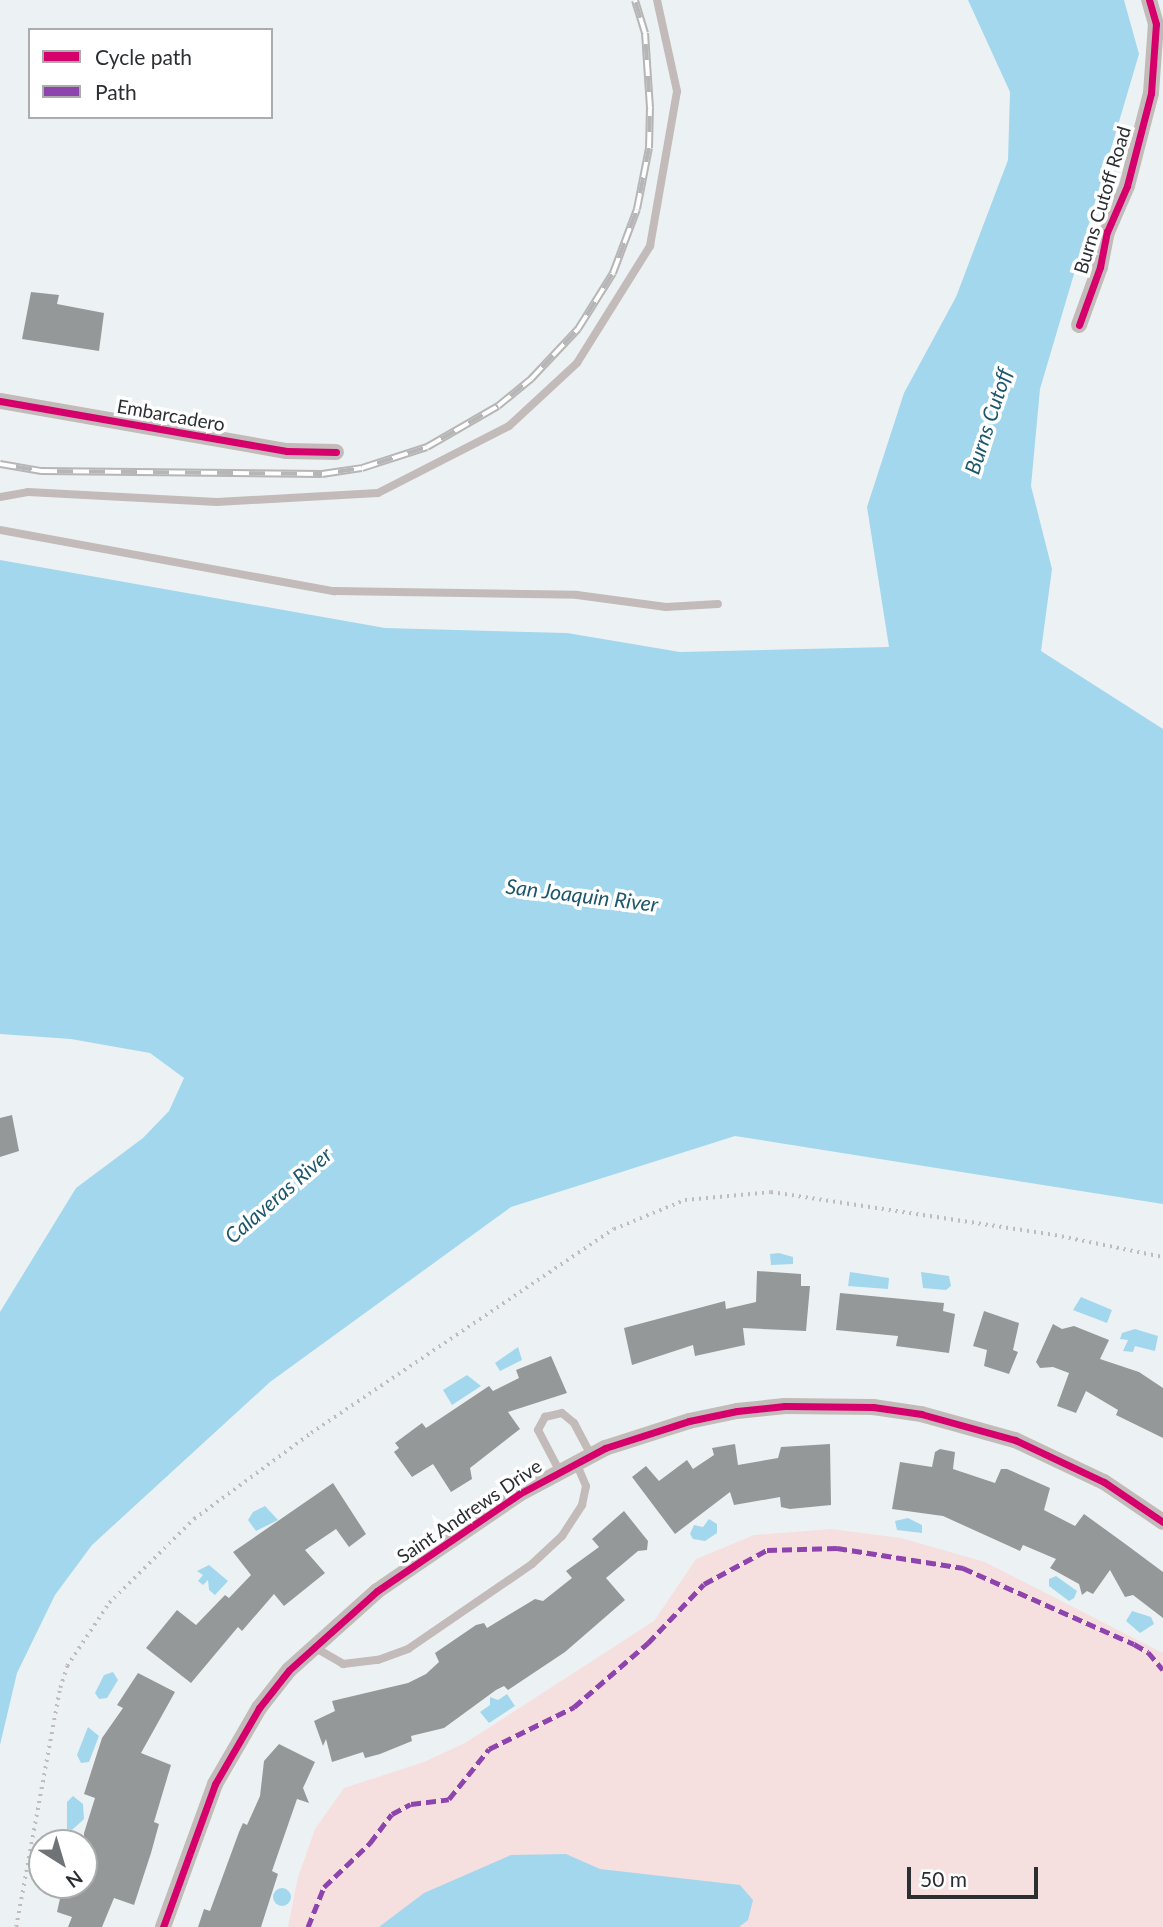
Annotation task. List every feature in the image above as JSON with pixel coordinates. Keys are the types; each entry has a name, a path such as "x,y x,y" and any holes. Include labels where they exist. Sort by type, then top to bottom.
{"street":[{"name":"Burns Cutoff Road","path":"1079,325 1100,267 1107,232 1127,186 1152,93 1156,24 1149,0"},
{"name":"Embarcadero","path":"0,401 288,451 336,452"},
{"name":"Saint Andrews Drive","path":"163,1927 197,1829 236,1745 259,1708 313,1646 377,1591 559,1471 642,1434 737,1411 785,1406 873,1407 921,1414 1015,1440 1104,1482 1163,1522"}],"lane":[{"path":"0,498 28,492 217,502 378,493 509,426 577,363 650,246 677,91 657,0"},
{"path":"0,530 334,591 577,595 666,607 718,604"},
{"path":"313,1646 342,1664 379,1660 408,1649 532,1564 562,1536 582,1506 586,1486 583,1459 574,1423 562,1413 545,1417 538,1430 559,1471"}],"path":[{"path":"16,1927 60,1688 67,1666 109,1603 205,1511 311,1433 614,1229 685,1200 771,1192 1055,1235 1163,1257"}],"shaded area":[{"path":"831,1529 901,1538 985,1562 1163,1653 1163,1927 288,1927 298,1877 315,1829 344,1788 424,1762 465,1743 654,1621 696,1559 754,1535"}],"water":[{"path":"968,0 1124,0 1139,54 1040,389 1031,486 1052,569 1041,651 1163,729 1163,1204 735,1136 511,1207 270,1382 92,1545 55,1595 17,1673 0,1745 0,1312 76,1188 143,1138 169,1111 184,1078 150,1053 71,1039 0,1034 0,560 385,628 567,633 680,652 889,647 867,507 904,393 956,297 1008,160 1010,92"},
{"path":"779,1253 793,1257 793,1264 771,1265 770,1254"},
{"path":"850,1272 889,1278 888,1289 848,1286"},
{"path":"921,1272 949,1276 951,1286 946,1290 923,1288"},
{"path":"1081,1297 1112,1310 1107,1323 1073,1310"},
{"path":"1135,1329 1158,1336 1155,1351 1135,1346 1133,1352 1123,1351 1128,1340 1120,1339 1122,1333"},
{"path":"518,1347 522,1360 500,1371 495,1363"},
{"path":"467,1375 481,1386 452,1405 443,1390"},
{"path":"265,1506 278,1520 256,1531 248,1520 253,1512"},
{"path":"908,1518 922,1525 922,1533 897,1530 895,1521"},
{"path":"709,1519 717,1524 717,1533 705,1541 693,1539 690,1534 694,1525 703,1527"},
{"path":"209,1565 228,1581 215,1595 209,1590 208,1580 203,1585 198,1581 203,1575 197,1571"},
{"path":"1056,1576 1077,1591 1074,1598 1069,1601 1049,1586 1049,1579"},
{"path":"1132,1611 1151,1617 1154,1624 1140,1633 1126,1621"},
{"path":"113,1672 118,1680 107,1698 99,1699 95,1693 104,1675"},
{"path":"507,1694 515,1706 489,1723 480,1712 490,1705 490,1697 498,1700"},
{"path":"88,1727 99,1736 89,1762 81,1763 77,1755"},
{"path":"73,1796 83,1804 84,1819 73,1829 67,1829 67,1802"},
{"path":"566,1854 600,1869 740,1885 753,1900 748,1920 739,1927 379,1927 424,1893 511,1855"},
{"path":"282,1888 288,1891 291,1897 288,1903 282,1906 276,1903 273,1897 276,1891"}],"building":[{"path":"31,292 59,295 57,304 104,313 99,351 22,339"},
{"path":"12,1115 19,1151 0,1157 0,1118"},
{"path":"757,1271 801,1274 801,1286 810,1286 806,1331 743,1328 745,1345 695,1356 693,1345 632,1365 624,1328 725,1301 726,1309 756,1302"},
{"path":"840,1293 944,1303 943,1311 955,1314 949,1353 896,1346 898,1336 836,1330"},
{"path":"984,1311 1019,1323 1013,1350 1018,1352 1009,1374 984,1366 987,1350 973,1346"},
{"path":"1053,1324 1062,1329 1074,1326 1109,1340 1100,1359 1139,1372 1163,1388 1163,1438 1116,1415 1118,1410 1086,1391 1076,1413 1057,1406 1069,1373 1053,1367 1040,1368 1036,1362"},
{"path":"551,1356 567,1393 508,1412 520,1429 470,1468 472,1479 451,1492 433,1464 412,1477 394,1452 399,1448 395,1443 422,1423 426,1428 489,1386 493,1391 519,1378 516,1370"},
{"path":"735,1444 738,1465 778,1458 781,1447 830,1444 831,1505 790,1509 781,1507 780,1497 734,1505 730,1492 675,1534 632,1477 646,1466 659,1481 687,1460 693,1469 714,1455 712,1448"},
{"path":"940,1449 955,1452 953,1469 995,1483 1001,1469 1007,1469 1050,1488 1044,1510 1075,1526 1084,1514 1163,1572 1163,1618 1133,1595 1125,1597 1110,1570 1093,1594 1087,1591 1082,1595 1079,1584 1050,1568 1056,1559 1023,1545 1020,1551 943,1516 892,1509 900,1462 932,1467 935,1452"},
{"path":"333,1483 366,1534 349,1547 336,1529 305,1550 325,1573 284,1606 274,1594 242,1631 238,1627 191,1683 146,1648 177,1610 196,1625 225,1595 229,1598 251,1575 233,1552"},
{"path":"624,1511 648,1541 647,1550 638,1551 606,1578 625,1600 565,1652 508,1690 504,1686 496,1690 444,1728 411,1736 412,1741 380,1754 365,1758 363,1752 332,1762 326,1739 323,1746 314,1721 335,1711 332,1701 408,1683 426,1674 439,1662 435,1653 476,1625 484,1623 487,1628 535,1599 543,1601 572,1578 566,1571 599,1547 592,1539"},
{"path":"138,1673 175,1692 141,1753 171,1765 154,1822 159,1824 134,1905 114,1898 102,1927 68,1927 72,1917 57,1912 60,1899 98,1899 98,1829 85,1829 95,1798 84,1794 102,1738 123,1708 117,1705"},
{"path":"279,1744 315,1762 303,1788 309,1803 297,1799 272,1871 278,1874 261,1927 198,1927 204,1909 210,1911 239,1832 243,1823 247,1825 260,1796 264,1761"}],"railway":[{"path":"0,464 41,471 322,474 362,468 427,447 498,406 531,379 578,329 613,273 637,209 649,148 650,108 645,33 635,0"}],"marked path":[{"path":"308,1927 324,1887 370,1843 392,1814 411,1804 449,1799 489,1749 574,1707 648,1643 704,1584 767,1550 837,1548 963,1568 1134,1644 1148,1652 1163,1670"}],"cycle path":[{"path":"1079,325 1100,267 1107,232 1127,186 1151,93 1156,24 1149,0"},
{"path":"0,401 287,451 336,452"},
{"path":"163,1927 215,1784 259,1708 289,1670 377,1591 519,1494 605,1448 689,1421 737,1411 785,1406 873,1407 921,1414 1015,1440 1104,1482 1163,1522"}],"water label":[{"name":"Burns Cutoff","path":"988,421"},
{"name":"San Joaquin River","path":"582,895"},
{"name":"Calaveras River","path":"278,1195"}]}
